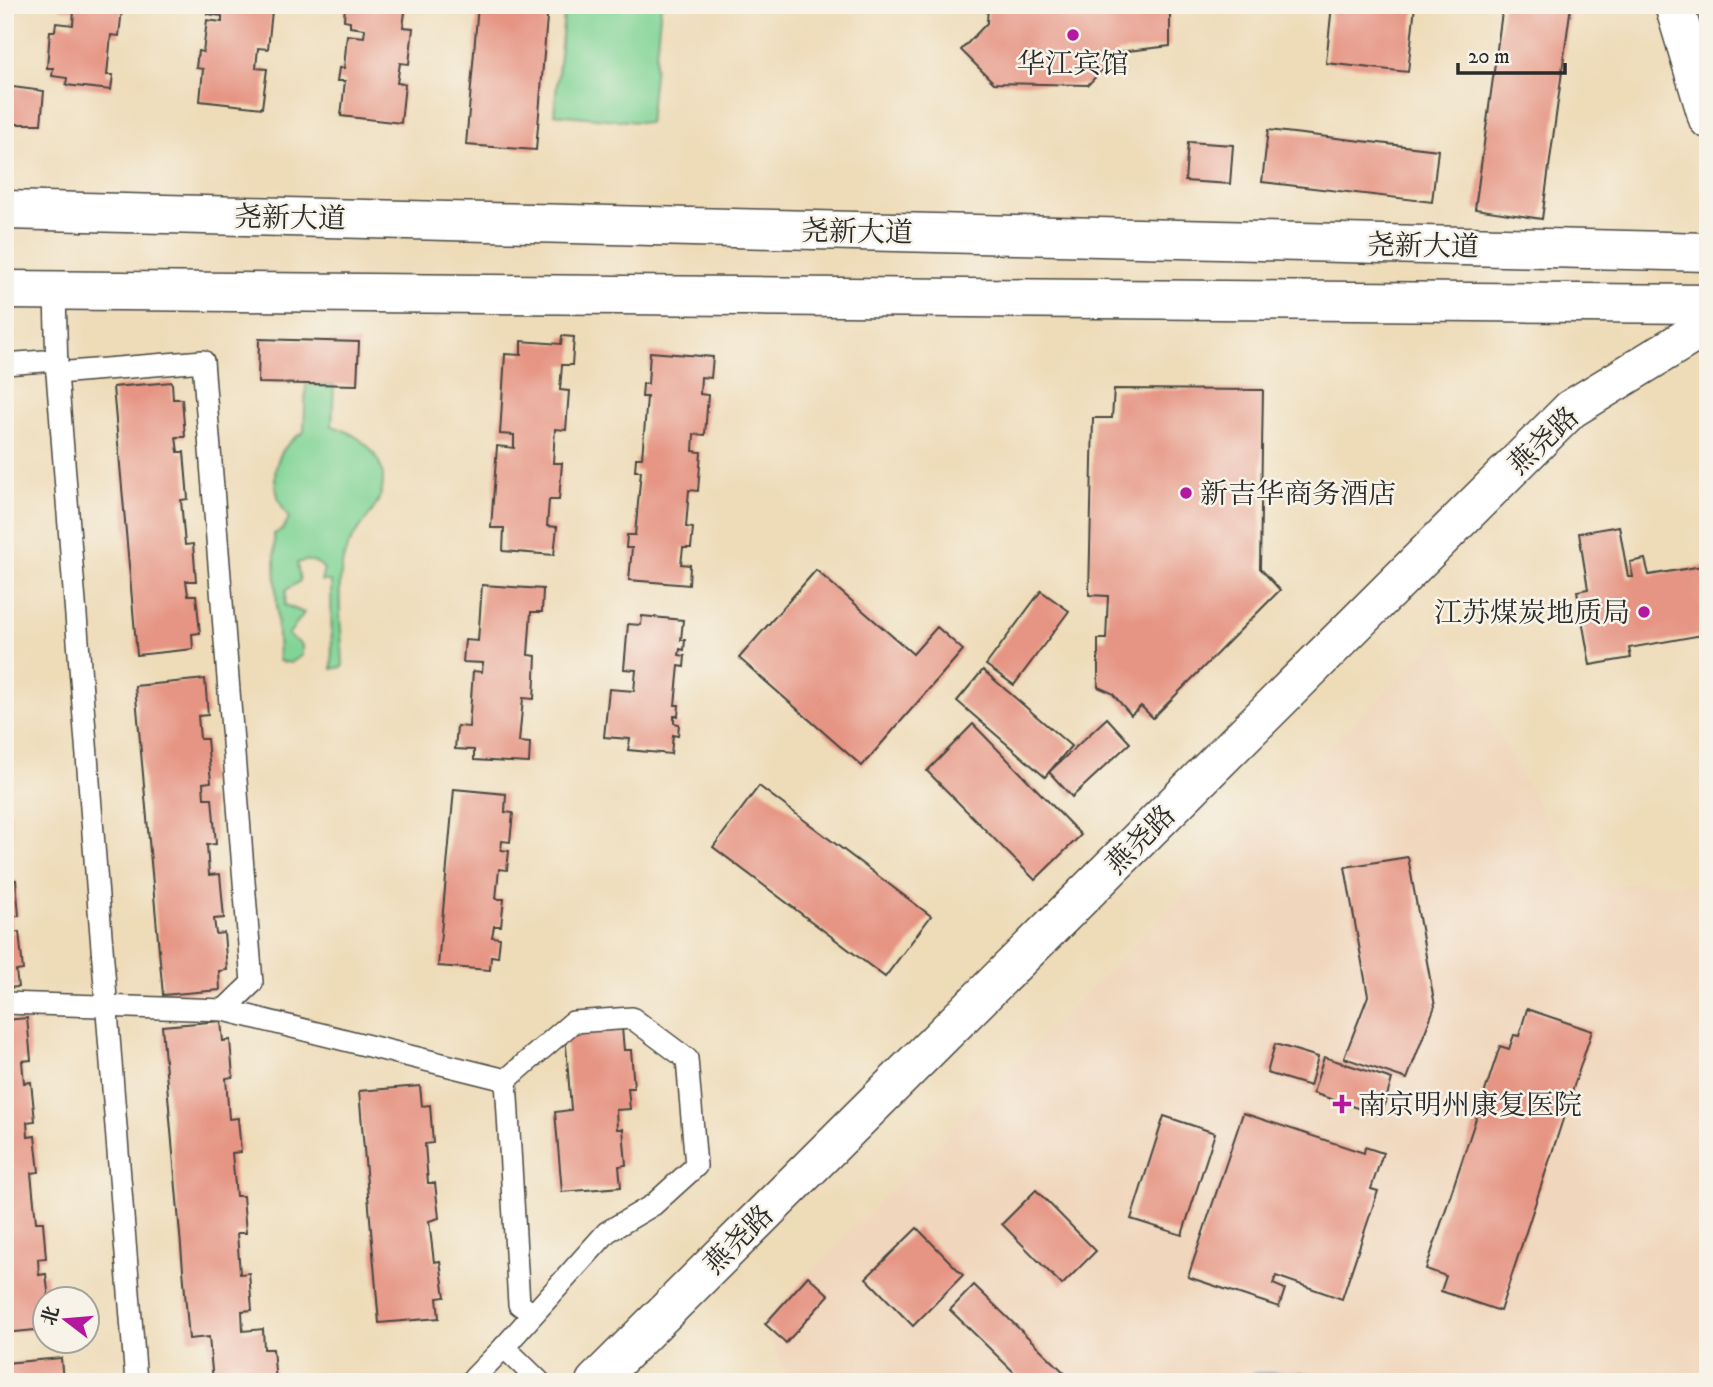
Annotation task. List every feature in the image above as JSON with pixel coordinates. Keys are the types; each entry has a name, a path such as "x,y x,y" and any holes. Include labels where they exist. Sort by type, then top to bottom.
{"main road":[{"path":"1674,5 1708,119"},
{"name":"尧新大道","path":"5,210 1708,252"},
{"name":"尧新大道","path":"5,290 1708,304"},
{"name":"燕尧路","path":"595,1382 1571,409 1708,325"}],"lane":[{"path":"55,291 57,366 136,1382"},
{"path":"5,364 57,366 204,361 252,984 224,1010"},
{"path":"5,1003 224,1010 506,1080"},
{"path":"470,1382 607,1232 653,1205 696,1166 687,1059 632,1018 573,1022 506,1080"},
{"path":"506,1080 519,1304 533,1314"},
{"path":"504,1347 540,1382"}],"shaded area":[{"name":"南京明州康复医院","path":"1442,634 1582,883 1708,885 1708,1382 790,1382 761,1322"}],"green space":[{"path":"565,5 661,5 649,123 554,114"},
{"path":"306,384 334,385 332,426 346,431 369,447 381,469 383,482 373,510 352,540 343,560 340,600 343,667 332,669 331,581 321,581 324,569 312,561 297,563 300,581 286,590 285,605 304,613 288,635 302,645 302,655 291,663 279,661 274,534 283,529 289,518 278,495 276,471 284,449 304,432"}],"water":[{"path":"1255,1373 1306,1373 1330,1382 1242,1382"}],"building":[{"path":"61,5 113,5 112,8 122,9 119,36 111,35 107,75 113,75 111,90 66,85 67,78 52,76 53,68 47,68 50,31 55,31 56,23 73,25 74,10 60,9"},
{"path":"209,5 263,5 262,10 272,11 268,49 258,48 256,68 267,69 262,108 200,101 203,69 196,68 198,51 203,52 207,20 222,22 222,16 207,14"},
{"path":"345,5 406,5 403,27 413,28 409,64 400,63 397,83 405,84 401,123 341,116 345,81 337,81 339,68 344,68 347,35 364,37 365,29 350,27 350,21 344,20"},
{"path":"478,5 548,5 536,150 466,145"},
{"path":"813,5 813,9 780,7"},
{"name":"华江宾馆","path":"988,5 1170,5 1170,46 1119,52 1088,85 994,83 961,50 987,23"},
{"path":"1332,5 1415,5 1408,72 1326,63"},
{"path":"1503,5 1571,5 1542,219 1475,209"},
{"path":"5,86 44,91 41,124 5,124"},
{"path":"1268,130 1438,150 1432,202 1262,182"},
{"path":"1188,142 1233,145 1230,184 1185,181"},
{"path":"562,336 574,337 572,365 562,365 560,390 569,391 566,430 555,429 553,463 562,463 559,500 549,500 547,526 557,527 554,555 503,551 504,528 491,528 497,446 514,448 514,435 500,434 505,354 521,355 521,341 561,344"},
{"path":"259,339 359,342 357,385 258,383"},
{"path":"650,352 713,357 711,378 701,377 700,394 708,395 705,435 694,434 693,451 701,452 698,491 689,490 686,527 693,528 691,548 683,548 681,564 690,565 689,585 629,580 632,548 626,548 627,535 635,535 641,471 635,471 636,458 642,458 647,397 642,397 643,384 648,384"},
{"path":"172,382 173,399 182,399 185,437 176,437 178,452 184,452 188,499 181,500 185,545 193,544 196,581 186,581 188,595 196,595 200,633 192,634 193,649 137,655 113,387"},
{"name":"新吉华商务酒店","path":"1114,389 1263,390 1260,568 1280,590 1153,718 1141,706 1131,715 1112,693 1098,687 1098,639 1106,639 1108,596 1089,595 1093,418 1112,418"},
{"name":"江苏煤炭地质局","path":"1619,526 1628,577 1633,577 1630,562 1645,559 1649,575 1708,565 1708,634 1629,648 1631,658 1590,665 1577,591 1588,589 1579,533"},
{"path":"816,570 913,654 937,627 963,650 862,766 739,658"},
{"path":"482,585 543,589 542,612 531,612 528,655 536,656 534,699 523,698 519,742 530,743 529,763 474,760 474,750 455,749 457,726 469,727 473,671 482,672 483,663 463,662 465,640 478,641"},
{"path":"1041,591 1069,611 1014,685 986,665"},
{"path":"642,616 683,620 681,640 685,640 684,650 680,649 679,655 685,656 684,667 679,666 675,705 679,705 678,716 674,716 674,723 679,724 678,736 673,735 671,754 628,750 630,739 604,737 609,689 634,691 636,670 624,669 628,624 641,625"},
{"path":"983,670 1071,746 1045,777 957,701"},
{"path":"205,679 208,715 198,716 200,739 207,739 211,782 203,783 204,798 212,798 216,844 207,845 209,875 220,874 224,918 214,919 216,934 224,933 227,970 219,971 220,990 163,995 135,686"},
{"path":"1107,718 1130,743 1072,797 1049,772"},
{"path":"973,724 1081,835 1035,880 927,771"},
{"path":"759,786 931,916 885,977 713,847"},
{"path":"454,789 506,794 505,812 513,813 510,842 502,841 501,850 509,851 507,870 499,869 496,899 504,899 501,926 494,926 492,937 500,938 498,957 491,956 490,970 438,966"},
{"path":"5,794 8,794 11,831 5,831"},
{"path":"1408,857 1435,1006 1407,1079 1344,1058 1368,996 1345,867"},
{"path":"5,862 9,881 16,880 19,916 11,917 12,933 19,932 23,970 16,971 18,987 5,988"},
{"path":"1527,1009 1592,1031 1500,1311 1441,1291 1446,1276 1426,1269 1500,1046 1509,1049 1514,1035 1519,1036"},
{"path":"27,1018 31,1060 22,1061 24,1083 31,1082 35,1121 27,1122 28,1137 35,1136 39,1172 31,1173 36,1222 43,1222 46,1258 38,1259 39,1275 46,1274 47,1286 32,1286 32,1330 5,1333 5,1020"},
{"path":"221,1021 223,1041 230,1040 233,1077 226,1078 229,1119 238,1118 241,1152 232,1153 236,1196 243,1196 246,1233 237,1233 240,1274 249,1273 252,1310 242,1311 243,1331 263,1329 264,1349 273,1349 276,1382 213,1382 209,1337 189,1339 162,1026"},
{"path":"622,1028 624,1050 631,1050 634,1088 628,1088 630,1109 616,1110 617,1129 623,1129 626,1165 619,1166 621,1187 562,1192 555,1112 571,1110 565,1033"},
{"path":"1275,1044 1318,1057 1310,1086 1267,1073"},
{"path":"1324,1057 1392,1079 1381,1116 1313,1093"},
{"path":"420,1086 422,1106 430,1105 433,1143 425,1144 428,1183 435,1183 439,1218 429,1221 434,1262 440,1261 445,1297 437,1298 439,1318 379,1323 359,1091"},
{"path":"1243,1113 1364,1153 1365,1147 1383,1153 1371,1189 1378,1191 1342,1299 1276,1276 1273,1284 1285,1289 1279,1307 1188,1277"},
{"path":"1164,1116 1215,1133 1182,1235 1131,1219"},
{"path":"1036,1190 1096,1251 1062,1285 1002,1224"},
{"path":"917,1228 963,1275 913,1326 866,1278"},
{"path":"808,1276 829,1295 786,1343 765,1324"},
{"path":"974,1285 1074,1382 1024,1382 950,1310"},
{"path":"61,1358 63,1382 6,1382 5,1363"}],"place":[{"name":"华江宾馆","path":"1073,35"},
{"name":"新吉华商务酒店","path":"1186,493"},
{"name":"江苏煤炭地质局","path":"1644,612"},
{"name":"南京明州康复医院","path":"1342,1104"}]}
